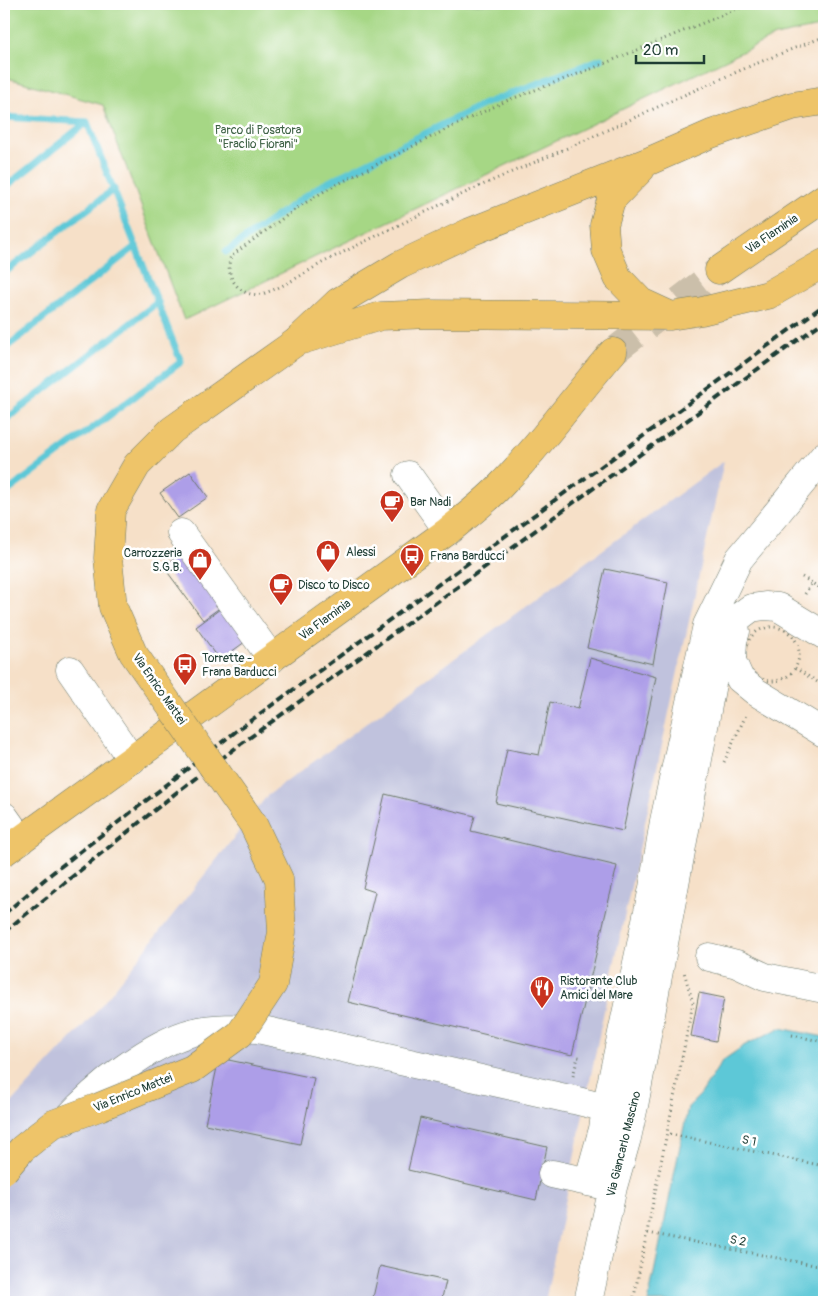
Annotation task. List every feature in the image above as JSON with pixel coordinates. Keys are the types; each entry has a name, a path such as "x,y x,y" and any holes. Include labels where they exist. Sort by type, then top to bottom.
{"main road":[{"path":"296,342 338,302 400,264 470,232 648,162 711,134 792,106 824,101"},
{"path":"648,162 611,200 604,225 606,250 618,278 641,302 670,316"},
{"name":"Via Flaminia","path":"719,270 824,198"},
{"path":"296,342 381,316 432,314 670,316 702,311 768,295 824,263"},
{"name":"Via Enrico Mattei","path":"4,1170 22,1149 53,1124 192,1069 240,1034 274,984 282,932 279,879 253,824 133,653 113,607 108,558 111,510 137,465 172,430 296,342"},
{"name":"Via Flaminia","path":"12,846 272,659 477,508 505,482 612,352"}],"street":[{"path":"552,1174 601,1185 603,1129 596,1105 653,888 664,821 708,625 739,559 824,456"},
{"path":"408,476 448,531"},
{"path":"181,533 272,659"},
{"path":"698,758 720,640 728,625 752,608 778,607 824,635"},
{"path":"741,615 733,641 732,661 740,679 756,692 824,733"},
{"path":"70,670 132,760"},
{"path":"698,758 714,711 723,696 736,690 756,692"},
{"name":"Via Giancarlo Mascino","path":"588,1302 601,1185 633,1114 698,758"},
{"path":"4,816 12,846"},
{"path":"709,957 737,964 765,977 824,989"},
{"name":"Via Enrico Mattei","path":"4,1185 83,1103 112,1077 139,1058 167,1042 193,1032 229,1028 258,1029 596,1105"}],"path":[{"path":"749,4 591,69 506,100 326,190 297,208 231,256 228,265 230,277 237,288 248,293 262,294 284,285 452,199 669,102 824,37"},
{"path":"802,577 812,583"},
{"path":"768,627 778,627 786,630 793,636 799,651 799,660 795,668 781,680 772,682 754,676 748,669 744,651 752,634 759,629 768,627"},
{"path":"795,668 824,686"},
{"path":"633,1302 693,1002"},
{"path":"792,1035 824,1042"},
{"name":"S 1","path":"670,1134 824,1166"},
{"name":"S 2","path":"648,1233 824,1266"}],"shaded area":[{"path":"724,461 606,1001 545,1302 4,1302 4,1111 95,1013 267,796"}],"green space":[{"name":"Parco di Posatora \"Eraclio Fiorani\"","path":"4,4 824,4 824,26 775,36 184,320 103,105 4,77"}],"water":[{"path":"780,1028 824,1037 824,1302 648,1302 688,1107 701,1094 722,1061 745,1045"}],"building":[{"path":"190,472 208,497 178,518 160,493"},
{"path":"186,550 225,604 203,620 163,566"},
{"path":"605,569 668,582 653,664 587,648"},
{"path":"224,606 249,639 220,660 196,627"},
{"path":"590,658 656,677 623,831 496,803 507,749 539,755 550,702 578,709"},
{"path":"385,794 475,816 471,831 617,866 572,1055 348,1002 375,892 363,888"},
{"path":"699,993 724,998 716,1041 691,1036"},
{"path":"219,1058 314,1078 300,1144 205,1124"},
{"path":"420,1118 547,1147 536,1200 408,1170"},
{"path":"380,1266 446,1281 441,1302 372,1302"}],"waterway":[{"path":"226,252 317,188 484,104 601,59"},
{"path":"4,117 87,122 181,362 4,494"},
{"path":"4,188 87,122"},
{"path":"4,273 114,189"},
{"path":"4,349 136,246"},
{"path":"4,421 158,302"}],"tunnel":[{"path":"613,352 719,270"}],"railway":[{"path":"4,914 51,874 239,729 824,305"},
{"path":"4,932 177,792 241,744 824,321"}],"place":[{"name":"Bar Nadi","path":"392,523"},
{"name":"Alessi","path":"328,573"},
{"name":"Frana Barducci","path":"412,577"},
{"name":"Carrozzeria S.G.B.","path":"200,581"},
{"name":"Disco to Disco","path":"281,606"},
{"name":"Torrette - Frana Barducci","path":"185,686"},
{"name":"Ristorante Club Amici del Mare","path":"542,1009"}]}
